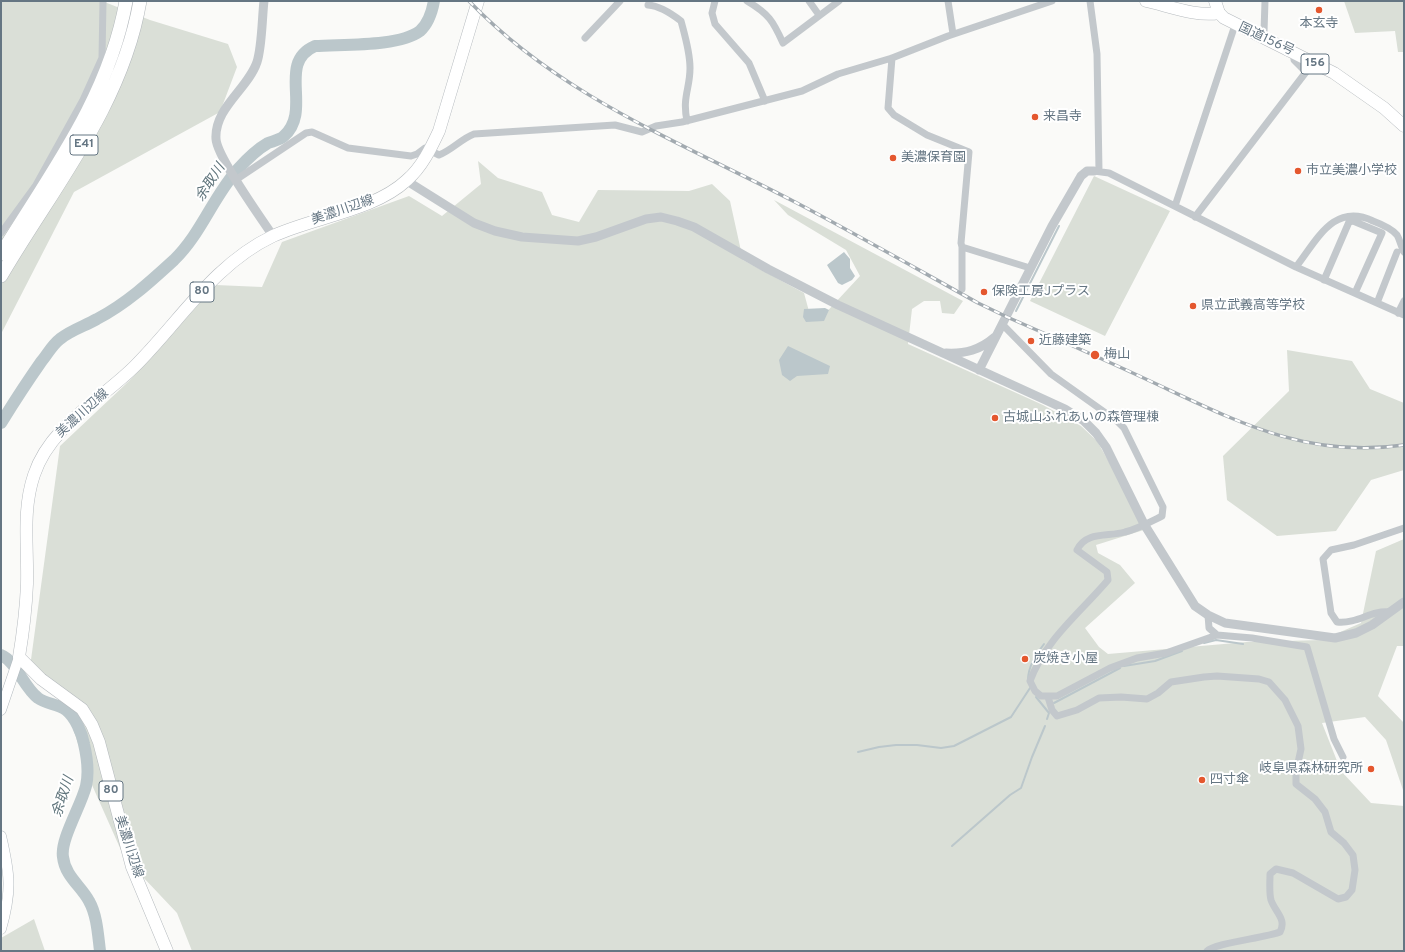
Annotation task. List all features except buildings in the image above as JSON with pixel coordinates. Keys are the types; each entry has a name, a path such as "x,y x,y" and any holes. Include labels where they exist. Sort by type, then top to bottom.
{"highway":[{"name":"E41","path":"1,254 67,151 87,114 112,56 126,1"},
{"name":"E41","path":"1,276 99,118 115,85 124,61 140,1"}],"main road":[{"name":"美濃川辺線","path":"167,951 132,867 99,742 92,725 82,709 18,660 27,585 26,518 28,495 34,474 44,452 69,424 115,386 140,361 216,276 239,256 273,236 380,199 407,181 430,151 439,131 478,1"},
{"path":"1146,1 1196,13 1211,15 1219,13 1215,1"},
{"name":"国道156号","path":"1219,13 1235,25 1261,36 1334,73 1384,108 1404,126"},
{"path":"1,710 18,660"},
{"path":"1,836 10,884 8,904 1,929"}],"street":[{"path":"1,233 36,185 83,100 102,58 103,1"},
{"path":"264,1 257,61 253,71 221,115 217,128 216,139 218,150 273,236"},
{"path":"585,38 620,1"},
{"path":"715,1 712,13 714,24 749,63 765,101"},
{"path":"747,1 772,20 783,44 839,1"},
{"path":"809,1 819,15"},
{"path":"948,1 952,34"},
{"path":"235,176 306,132 312,132 348,148 411,156 417,154 425,148 439,155 450,151 465,138 474,134 615,125 642,132 656,126 687,121 802,91 838,74 892,58 952,34 1052,1"},
{"path":"1090,1 1097,54 1096,171"},
{"path":"1261,36 1264,32 1265,1"},
{"path":"648,2 681,21 687,44 690,69 684,98 687,121"},
{"path":"1175,206 1235,25"},
{"path":"1195,217 1306,72 1294,60 1294,52"},
{"path":"892,58 888,108 894,115 927,134 969,152 961,243 962,289"},
{"path":"979,370 1052,226 1081,176 1087,171 1109,172 1296,267 1401,314 1404,300"},
{"path":"407,181 474,223 495,231 522,237 578,241 596,237 646,219 661,217 677,221 694,227 768,269 838,305 1066,409 1084,421 1096,433 1106,447 1144,524 1185,591 1196,606 1208,615 1225,623 1245,627 1335,638 1356,633 1372,625 1404,602"},
{"path":"1296,267 1328,225 1347,215 1362,215 1381,224 1401,239 1401,252 1377,303"},
{"path":"1324,280 1349,222 1353,221 1382,233 1355,293"},
{"path":"1371,229 1374,226 1401,239"},
{"path":"962,247 1030,268"},
{"path":"1003,325 1051,374 1117,421 1124,428 1163,507 1162,516 1124,532 1093,537 1080,546 1078,550 1108,572 1108,580 1068,624 1058,632 1035,667 1030,681 1035,691 1041,696 1057,696 1110,668 1137,658 1166,653 1217,635 1252,638 1307,647 1334,739 1344,757"},
{"path":"941,352 959,354 976,350 997,335"},
{"path":"1389,612 1382,611 1349,623 1337,622 1331,613 1323,559 1331,550 1354,545 1404,528"},
{"path":"1208,615 1209,628 1217,635"},
{"path":"1048,697 1052,710 1057,716 1077,710 1099,698 1120,697 1147,699 1158,693 1171,682 1217,676 1259,679 1268,682 1273,685 1288,707 1298,726 1301,738 1302,749 1296,772 1296,784 1315,799 1324,812 1331,832 1344,843 1353,855 1355,870 1352,890 1346,897 1338,899 1305,879 1287,870 1276,868 1270,874 1271,899 1283,921 1283,926 1280,932 1267,937 1216,945 1207,951"}],"shaded area":[{"path":"1,1 102,1 150,20 228,44 237,67 220,112 74,192 1,334"},
{"path":"1344,1 1404,1 1404,52 1398,52 1395,31 1355,33"},
{"path":"478,161 498,178 542,192 552,215 579,222 598,190 689,191 712,184 730,201 743,260 804,293 810,315 821,318 860,276 846,250 788,215 774,200 963,301 954,314 942,313 940,301 924,301 912,309 908,344 1043,405 1081,426 1097,441 1147,529 1096,545 1098,553 1120,565 1135,583 1085,628 1099,647 1108,654 1247,642 1322,640 1361,623 1376,551 1404,539 1404,646 1397,646 1378,696 1404,723 1404,793 1386,740 1365,717 1322,723 1341,771 1371,803 1404,806 1404,951 192,951 177,913 124,857 92,785 65,705 30,667 60,446 129,381 216,285 262,287 282,242 409,196 442,216 481,184"},
{"path":"1094,176 1170,211 1105,336 1030,301"},
{"path":"844,252 850,259 850,268 855,276 852,280 842,285 838,283 827,265"},
{"path":"825,308 829,310 824,321 806,322 803,317 804,309"},
{"path":"788,346 830,366 828,374 797,376 790,381 782,375 779,360"},
{"path":"1287,350 1352,361 1370,389 1404,403 1404,470 1371,480 1336,531 1277,536 1227,500 1223,456 1289,391"},
{"path":"34,919 45,951 1,951 1,938"}],"waterway":[{"name":"余取川","path":"1,423 57,341 118,307 174,260 192,239 221,191 238,169 248,158 268,143 284,136 292,125 296,113 296,75 298,64 304,54 315,46 370,44 399,40 411,36 420,31 428,21 434,1"},
{"path":"1016,311 1059,226"},
{"path":"1204,643 1216,640 1243,644"},
{"path":"1028,680 1031,665 1044,644"},
{"path":"1124,666 1155,661 1182,651"},
{"name":"余取川","path":"1,655 6,658 16,669 33,694 45,702 66,710 75,721 82,735 87,760 87,781 68,832 63,850 63,857 67,870 86,896 94,912 100,951"},
{"path":"1054,703 1120,668"},
{"path":"858,752 896,745 917,745 941,748 954,746 1011,717 1030,688"},
{"path":"1036,697 1049,713 1047,719"},
{"path":"952,846 1010,795 1021,788 1045,726"}],"railway":[{"path":"469,1 504,34 542,64 582,91 665,137 795,202 978,303 1007,317 1212,410 1242,423 1272,433 1335,447 1368,448 1404,445"}],"place":[{"name":"本玄寺","path":"1319,10"},
{"name":"来昌寺","path":"1035,117"},
{"name":"美濃保育園","path":"893,158"},
{"name":"市立美濃小学校","path":"1298,171"},
{"name":"保険工房Jプラス","path":"984,292"},
{"name":"県立武義高等学校","path":"1193,306"},
{"name":"近藤建築","path":"1031,341"},
{"name":"梅山","path":"1095,355"},
{"name":"古城山ふれあいの森管理棟","path":"995,418"},
{"name":"炭焼き小屋","path":"1025,659"},
{"name":"岐阜県森林研究所","path":"1371,769"},
{"name":"四寸傘","path":"1202,780"}]}
